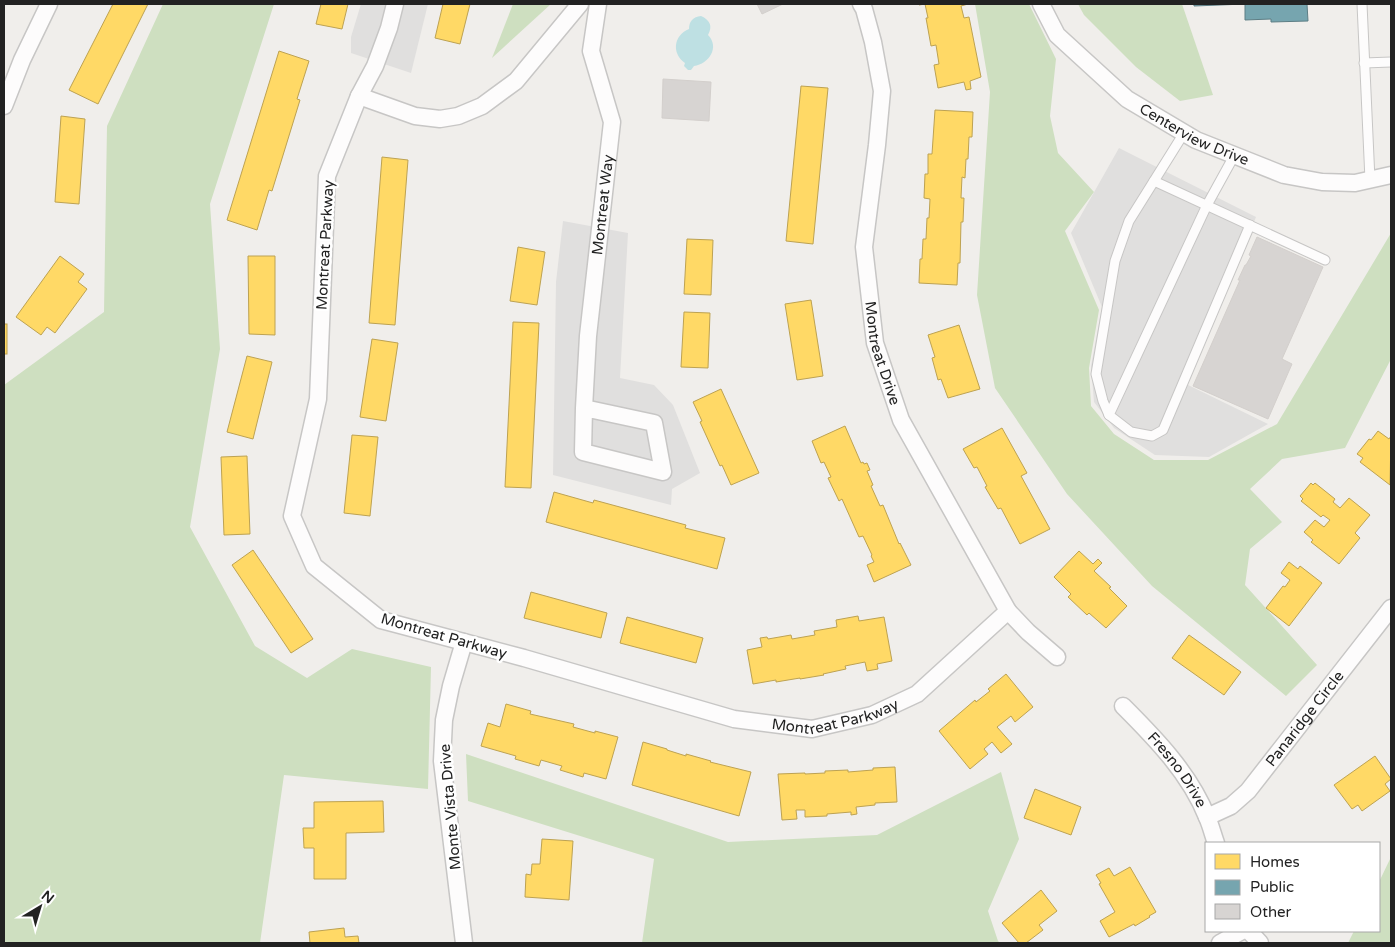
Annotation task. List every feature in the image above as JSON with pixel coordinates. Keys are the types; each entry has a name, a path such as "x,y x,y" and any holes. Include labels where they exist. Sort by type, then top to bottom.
{"street":[{"path":"4,106 22,60 49,4"},
{"name":"Montreat Parkway","path":"395,4 389,28 375,66 359,96 327,176 318,399 292,516 314,566 380,620 734,719 812,729 872,715 917,694 1008,611"},
{"path":"359,96 415,116 440,119 458,116 482,106 516,81 580,4"},
{"name":"Montreat Way","path":"584,408 654,422 663,472 583,452 584,408 588,336 612,122 591,51 598,4"},
{"name":"Montreat Drive","path":"861,4 872,42 882,91 864,247 875,343 901,420 1008,611 1028,632 1057,657"},
{"name":"Centerview Drive","path":"1041,4 1057,35 1127,99 1196,140 1284,175 1322,182 1354,183 1391,175"},
{"name":"Panaridge Circle","path":"1207,816 1231,806 1248,791 1391,608"},
{"name":"Monte Vista Drive","path":"464,642 451,686 444,720 442,761 464,943"},
{"name":"Fresno Drive","path":"1123,706 1151,734 1173,760 1192,788 1207,816 1216,842"},
{"path":"1220,943 1240,932"},
{"path":"1250,932 1260,943"}],"lane":[{"path":"1362,4 1370,180"},
{"path":"1364,62 1391,62"},
{"path":"1184,133 1129,220 1115,261 1096,374 1109,416 1131,432 1152,436 1163,430 1250,225"},
{"path":"1109,416 1207,205 1234,156"},
{"path":"1154,181 1325,260"}],"green space":[{"path":"163,4 274,4 210,204 220,349 190,527 255,646 307,678 352,649 431,667 428,789 284,775 260,943 4,943 4,385 104,312 107,126"},
{"path":"513,4 551,4 492,58"},
{"path":"975,4 1029,4 1056,59 1050,116 1058,153 1094,192 1065,231 1099,310 1089,368 1091,406 1114,434 1154,460 1208,460 1277,424 1391,233 1391,359 1345,448 1282,459 1250,489 1282,522 1250,549 1245,585 1317,665 1286,696 1152,586 1067,494 995,388 977,295 990,92"},
{"path":"1078,4 1182,4 1213,95 1180,101 1136,67 1084,15"},
{"path":"466,754 728,842 877,835 1001,772 1019,839 988,911 1000,943 642,943 654,859 468,801"},
{"path":"1391,857 1391,943 1348,943 1354,932 1380,932 1380,880"}],"shaded area":[{"path":"361,4 428,4 411,73 351,53 351,37"},
{"path":"1119,148 1256,217 1186,384 1268,424 1209,457 1155,455 1114,428 1094,402 1091,366 1102,307 1071,233"},
{"path":"563,221 628,233 620,378 654,385 673,405 700,473 672,489 671,505 553,475 556,282"}],"water":[{"path":"701,16 707,19 710,24 708,35 713,45 713,50 704,62 688,70 678,54 676,44 680,35 689,29 692,20"}],"building: Homes":[{"path":"113,4 148,4 98,104 69,90"},
{"path":"321,4 348,4 342,29 316,24"},
{"path":"443,4 470,4 460,44 435,38"},
{"path":"925,4 968,4 961,6 964,18 969,17 981,77 970,81 971,89 966,90 964,82 938,88 934,65 939,64 936,45 931,46"},
{"path":"279,51 309,61 297,99 300,100 272,191 269,190 257,230 227,220"},
{"path":"801,86 828,88 813,244 786,241"},
{"path":"935,110 973,112 972,137 969,137 965,178 962,177 961,198 964,198 963,222 961,222 960,263 958,263 957,285 919,283 923,239 926,239 927,218 929,218 930,199 924,198 925,174 928,174 928,154 932,154"},
{"path":"61,116 85,119 79,204 55,202"},
{"path":"382,157 408,160 395,325 369,323"},
{"path":"687,239 713,240 711,295 684,294"},
{"path":"518,247 545,252 537,305 510,301"},
{"path":"60,256 84,274 78,282 87,289 55,333 47,327 41,335 16,317"},
{"path":"248,256 275,256 275,335 249,334"},
{"path":"811,300 823,376 797,380 785,304"},
{"path":"684,312 710,313 708,368 681,367"},
{"path":"513,322 539,323 531,488 505,487"},
{"path":"4,324 7,324 7,354 4,354"},
{"path":"959,325 980,389 948,398 941,379 938,380 932,358 935,357 928,335"},
{"path":"372,339 398,343 386,421 360,417"},
{"path":"247,356 272,362 253,439 227,432"},
{"path":"721,389 759,473 731,485 722,465 720,466 693,402"},
{"path":"845,426 861,463 867,463 870,470 867,471 873,485 871,486 880,506 883,505 899,544 911,565 874,582 867,565 874,562 872,555 863,536 859,537 842,499 839,501 828,478 831,477 824,462 821,463 812,441"},
{"path":"1002,428 1027,473 1021,476 1050,529 1020,544 1001,508 998,509 985,487 987,486 977,467 974,468 963,449"},
{"path":"1378,431 1389,439 1391,436 1390,485 1360,462 1363,458 1357,454"},
{"path":"352,435 378,437 370,516 344,513"},
{"path":"247,456 250,534 224,535 221,457"},
{"path":"1311,483 1313,485 1315,483 1335,499 1333,502 1340,508 1349,498 1370,515 1355,533 1360,538 1339,564 1311,542 1313,540 1304,532 1315,520 1324,527 1330,520 1323,515 1321,517 1301,501 1303,499 1300,496"},
{"path":"554,492 593,503 594,500 686,525 685,528 725,538 717,569 546,522"},
{"path":"253,550 313,639 291,653 232,565"},
{"path":"1079,551 1093,564 1098,559 1102,563 1094,571 1127,606 1106,628 1089,613 1087,615 1068,597 1071,594 1054,577"},
{"path":"1289,562 1298,569 1300,566 1322,583 1289,626 1266,608 1290,580 1281,573"},
{"path":"531,592 607,613 601,638 524,618"},
{"path":"858,616 859,621 884,617 892,661 877,664 878,669 867,671 865,662 845,666 846,669 824,675 753,684 747,650 762,647 760,638 767,637 768,639 791,635 792,639 815,635 814,631 837,627 836,620"},
{"path":"627,617 703,638 696,663 620,643"},
{"path":"1189,635 1241,672 1224,695 1172,658"},
{"path":"1006,674 1033,707 1015,722 1011,716 997,727 1012,744 1001,753 992,742 984,749 988,754 970,769 939,731 975,700 976,702 990,691 988,689"},
{"path":"506,704 531,711 530,714 574,724 573,727 618,737 606,779 584,773 583,777 560,770 562,766 541,760 539,766 515,759 516,756 481,746 488,723 500,727"},
{"path":"643,742 686,756 686,754 751,772 739,816 632,785"},
{"path":"1375,756 1391,779 1385,784 1390,791 1362,811 1358,805 1352,809 1334,785"},
{"path":"895,767 897,802 875,803 875,805 856,807 857,814 851,815 851,812 805,817 805,810 796,810 797,819 782,820 778,774 825,773 825,771 848,770 848,772"},
{"path":"1035,789 1081,807 1071,835 1024,818"},
{"path":"383,801 384,832 346,833 346,879 314,879 314,848 304,848 303,828 314,828 314,802"},
{"path":"542,839 573,841 569,900 525,897 526,874 531,875 532,864 540,864"},
{"path":"1130,867 1156,912 1135,926 1134,924 1109,937 1100,921 1115,912 1096,875 1109,868 1114,876"},
{"path":"1041,890 1057,911 1039,925 1043,930 1026,943 1019,943 1002,923"},
{"path":"344,928 345,937 358,936 359,943 310,943 309,932"}],"building: Public":[{"path":"1194,4 1245,4 1194,6"},
{"path":"1245,4 1307,4 1308,21 1271,22 1271,19 1245,20"}],"building: Other":[{"path":"757,4 783,4 762,14"},
{"path":"663,79 711,82 709,121 662,118"},
{"path":"1257,237 1323,267 1282,359 1292,364 1268,419 1193,386 1240,280 1238,280 1251,256 1249,255"}]}
